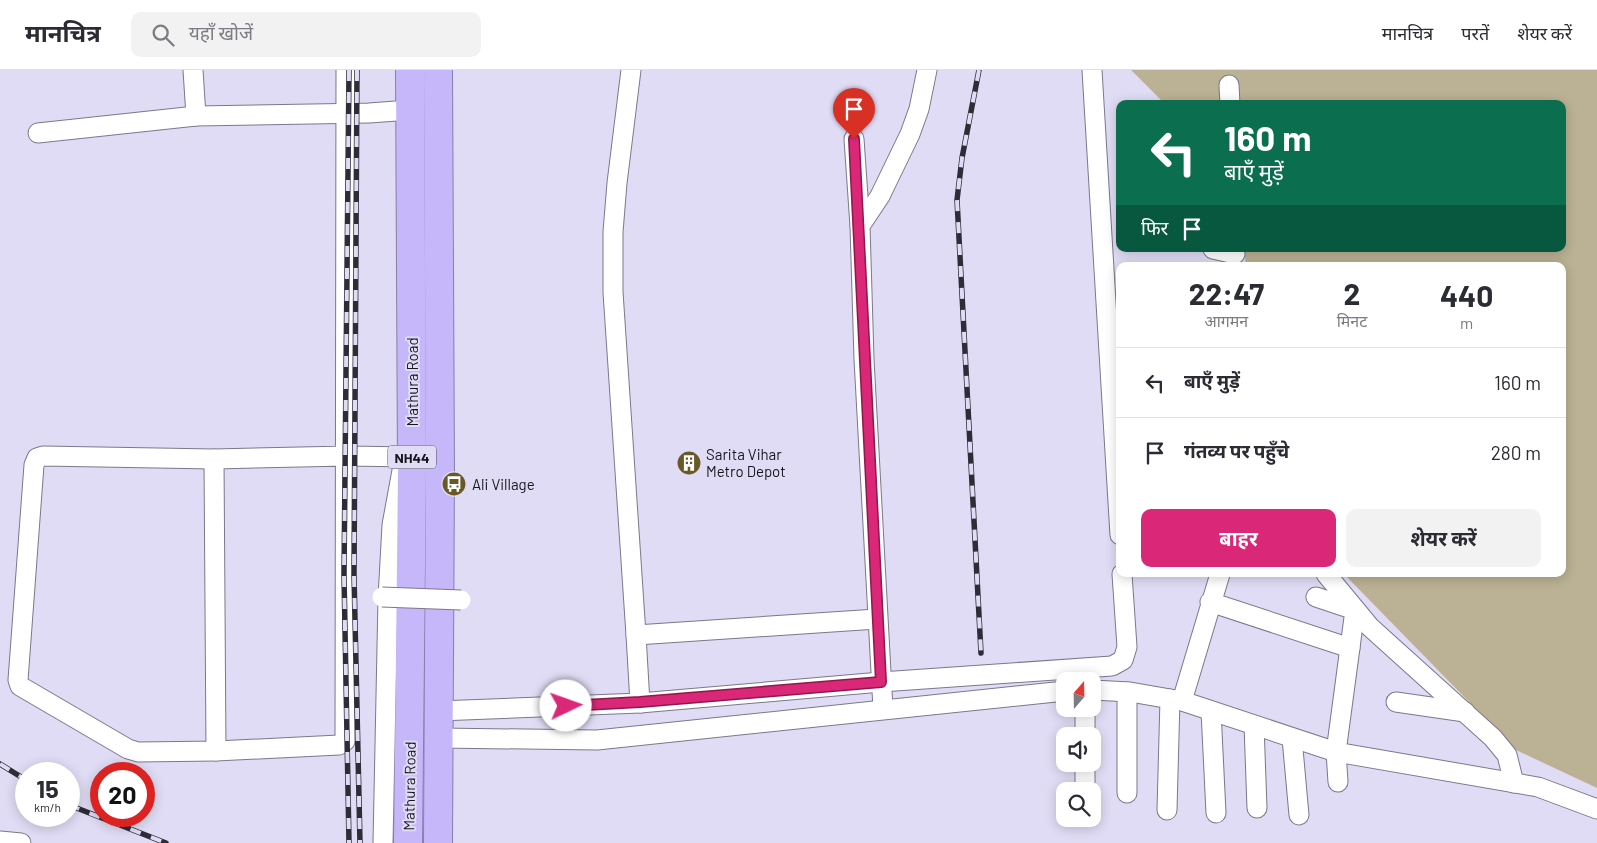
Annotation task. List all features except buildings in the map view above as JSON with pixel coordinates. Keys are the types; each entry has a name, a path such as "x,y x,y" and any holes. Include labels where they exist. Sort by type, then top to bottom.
{"highway":[{"name":"Mathura Road","path":"408,843 408,457 412,421 410,70"},
{"name":"Mathura Road","path":"438,70 438,843"}],"street":[{"path":"193,70 196,116"},
{"path":"346,70 347,112 346,456 345,740 339,745 149,753 128,749 26,691 20,686 18,680 34,465 37,458 43,456 214,459 346,456 408,457 392,524 388,598 383,843"},
{"path":"631,70 613,232 613,292 640,702"},
{"path":"860,226 880,196 910,134 919,109 928,70"},
{"path":"1092,70 1116,469"},
{"path":"1229,85 1230,100"},
{"path":"38,134 196,116 369,113 410,110"},
{"path":"854,139 860,226 864,359 883,709"},
{"path":"1222,252 1235,256"},
{"path":"214,459 216,751"},
{"path":"438,712 640,702 1119,664 1123,660 1127,647 1122,577"},
{"path":"1167,810 1176,700 1219,577"},
{"path":"1328,577 1370,627 1493,738 1507,755 1514,783"},
{"path":"382,597 461,600"},
{"path":"1316,597 1355,610"},
{"path":"1210,602 1350,648"},
{"path":"1338,782 1336,752 1355,610"},
{"path":"636,635 877,618"},
{"path":"1101,691 1127,692 1176,700 1336,752 1538,787 1597,809"},
{"path":"439,738 598,740 1056,692"},
{"path":"1126,793 1127,692"},
{"path":"1396,702 1465,712"},
{"path":"1212,711 1216,813"},
{"path":"1254,725 1257,808"},
{"path":"1292,738 1299,815"},
{"path":"0,840 21,843"}],"shaded area":[{"path":"1131,70 1597,70 1597,788 1516,750 1347,577 1566,577 1566,262 1246,262 1244,252 1566,252 1566,100 1161,100"}],"railway":[{"path":"349,70 344,575 349,843"},
{"path":"357,70 354,575 360,843"},
{"path":"979,70 962,158 957,200 981,653"},
{"path":"0,764 15,773"},
{"path":"80,809 166,843"}],"place":[{"name":"Sarita Vihar Metro Depot","path":"689,463"},
{"name":"Ali Village","path":"454,484"}],"route":[{"path":"566,706 640,702 881,682 864,359 860,226 854,139"}]}
